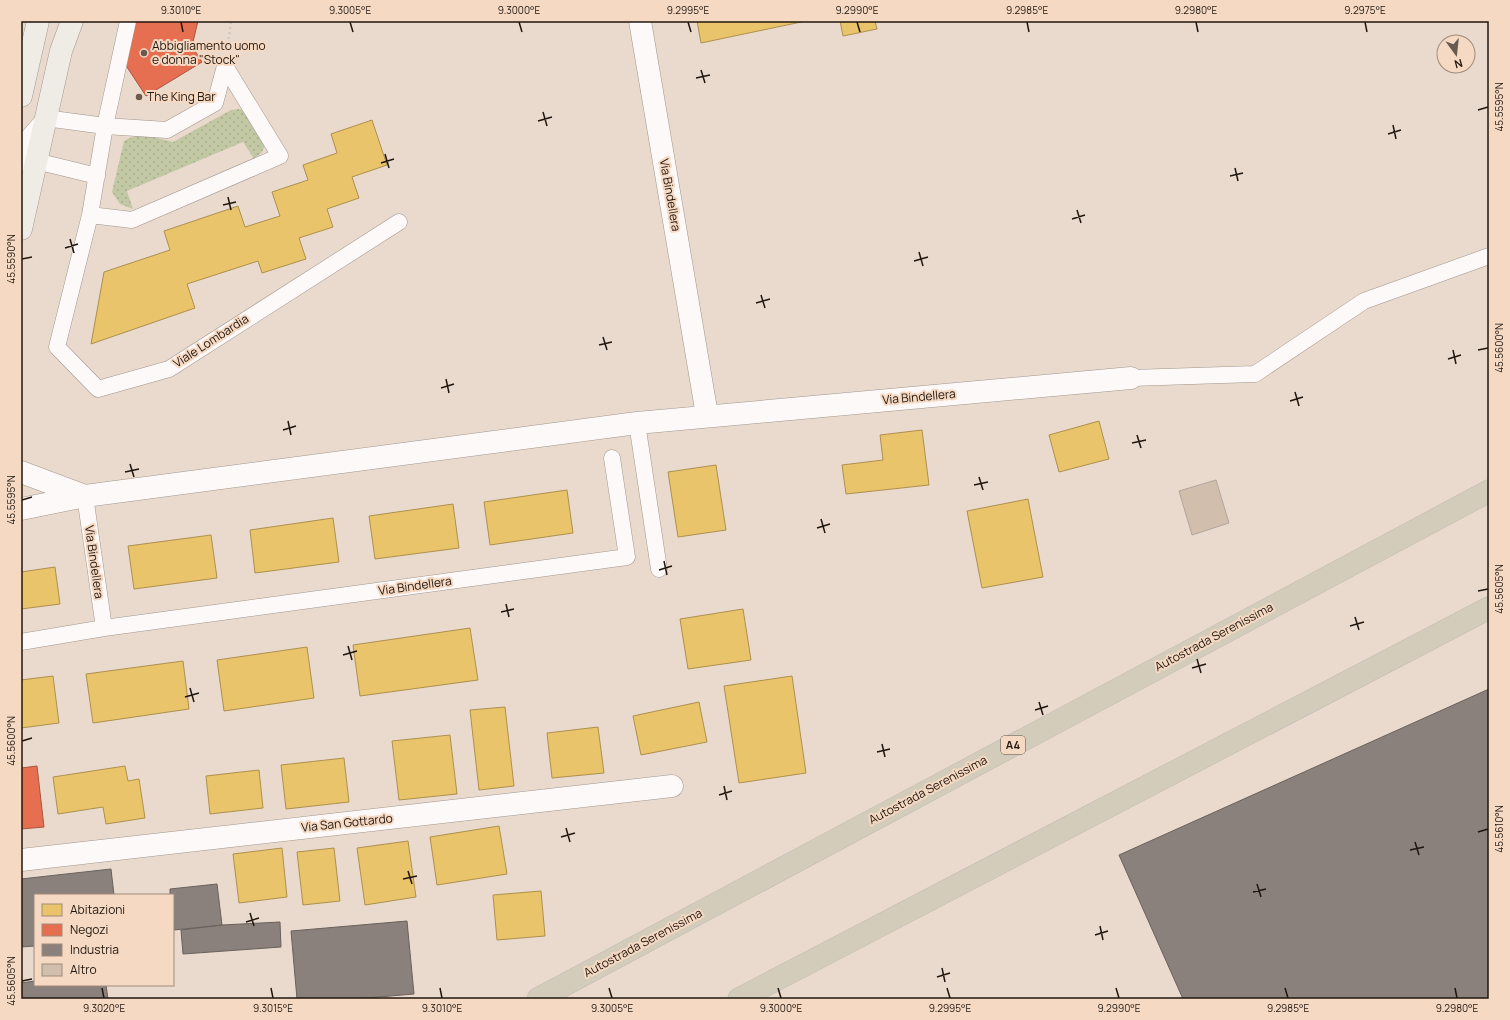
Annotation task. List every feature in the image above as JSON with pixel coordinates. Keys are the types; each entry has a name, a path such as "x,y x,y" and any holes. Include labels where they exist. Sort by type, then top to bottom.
{"highway":[{"name":"Autostrada Serenissima","path":"538,999 1489,491"},
{"path":"739,999 1489,608"}],"main road":[{"path":"21,96 38,21"},
{"path":"21,229 29,162 45,118 60,51 72,21"}],"street":[{"name":"Via Bindellera","path":"640,21 707,415"},
{"name":"Via Bindellera","path":"21,509 85,496 637,423 707,415 1131,378"},
{"name":"Via Bindellera","path":"21,472 85,496"},
{"name":"Via San Gottardo","path":"21,860 672,786"}],"lane":[{"name":"Viale Lombardia","path":"128,21 105,126 90,215 57,347 98,389 168,369 399,222"},
{"path":"45,118 105,126 167,130 216,103 225,66 280,156 132,220 90,215"},
{"path":"29,162 97,176"},
{"path":"1131,378 1255,374 1364,301 1489,256"},
{"path":"637,423 659,570"},
{"name":"Via Bindellera","path":"21,642 104,628 627,557 612,458"},
{"name":"Via Bindellera","path":"85,496 104,628"}],"path":[{"path":"452,21 460,21"}],"green space":[{"path":"231,110 244,110 265,144 262,152 254,159 243,142 127,191 133,209 120,204 112,192 124,141 142,135 173,142"}],"building: Abitazioni":[{"path":"697,21 806,21 701,43"},
{"path":"840,21 875,21 877,29 843,36"},
{"path":"372,120 387,165 352,177 359,198 327,209 333,227 299,238 306,259 262,273 258,261 187,284 195,308 91,344 104,272 170,250 164,231 238,206 245,227 280,216 272,192 308,180 303,165 337,153 331,134"},
{"path":"1099,421 1109,459 1059,472 1049,435"},
{"path":"922,430 929,485 846,494 842,465 883,460 880,435"},
{"path":"716,465 726,530 678,537 668,472"},
{"path":"567,490 573,533 490,545 484,502"},
{"path":"1028,499 1043,577 982,588 967,511"},
{"path":"453,504 459,548 375,559 369,516"},
{"path":"333,518 339,562 255,573 250,530"},
{"path":"211,535 217,578 134,589 128,546"},
{"path":"55,567 60,604 21,609 21,572"},
{"path":"743,609 751,660 688,669 680,619"},
{"path":"470,628 478,680 360,696 353,645"},
{"path":"307,647 314,698 224,711 217,660"},
{"path":"183,661 189,709 93,723 86,674"},
{"path":"53,676 59,723 21,728 21,680"},
{"path":"792,676 806,773 739,783 724,686"},
{"path":"699,702 707,742 641,755 633,716"},
{"path":"505,707 514,786 479,790 470,710"},
{"path":"598,727 604,773 552,778 547,733"},
{"path":"450,735 457,794 399,800 392,741"},
{"path":"344,758 349,802 286,809 281,765"},
{"path":"125,766 128,781 139,779 145,818 106,824 103,807 58,814 53,777"},
{"path":"259,770 263,808 210,814 206,776"},
{"path":"499,826 507,874 437,885 430,837"},
{"path":"408,841 416,897 365,905 357,848"},
{"path":"282,848 287,897 239,903 233,854"},
{"path":"334,848 340,901 303,905 297,852"},
{"path":"541,891 545,936 497,940 493,895"}],"building: Negozi":[{"path":"132,21 198,21 192,46 202,62 146,96 123,61"},
{"path":"37,766 44,827 21,829 21,768"}],"building: Industria":[{"path":"1489,689 1489,999 1183,999 1119,855"},
{"path":"111,869 114,894 34,894 34,946 21,947 21,879"},
{"path":"217,884 222,925 174,930 174,894 170,894 170,889"},
{"path":"407,921 414,994 355,999 297,999 291,931"},
{"path":"280,922 281,947 183,954 181,930 222,925"},
{"path":"34,981 34,986 106,986 108,999 21,999 21,983"}],"building: Altro":[{"path":"1216,480 1229,523 1192,535 1179,491"}],"place":[{"name":"Abbigliamento uomo e donna \"Stock\"","path":"144,53"},
{"name":"The King Bar","path":"139,97"}]}
